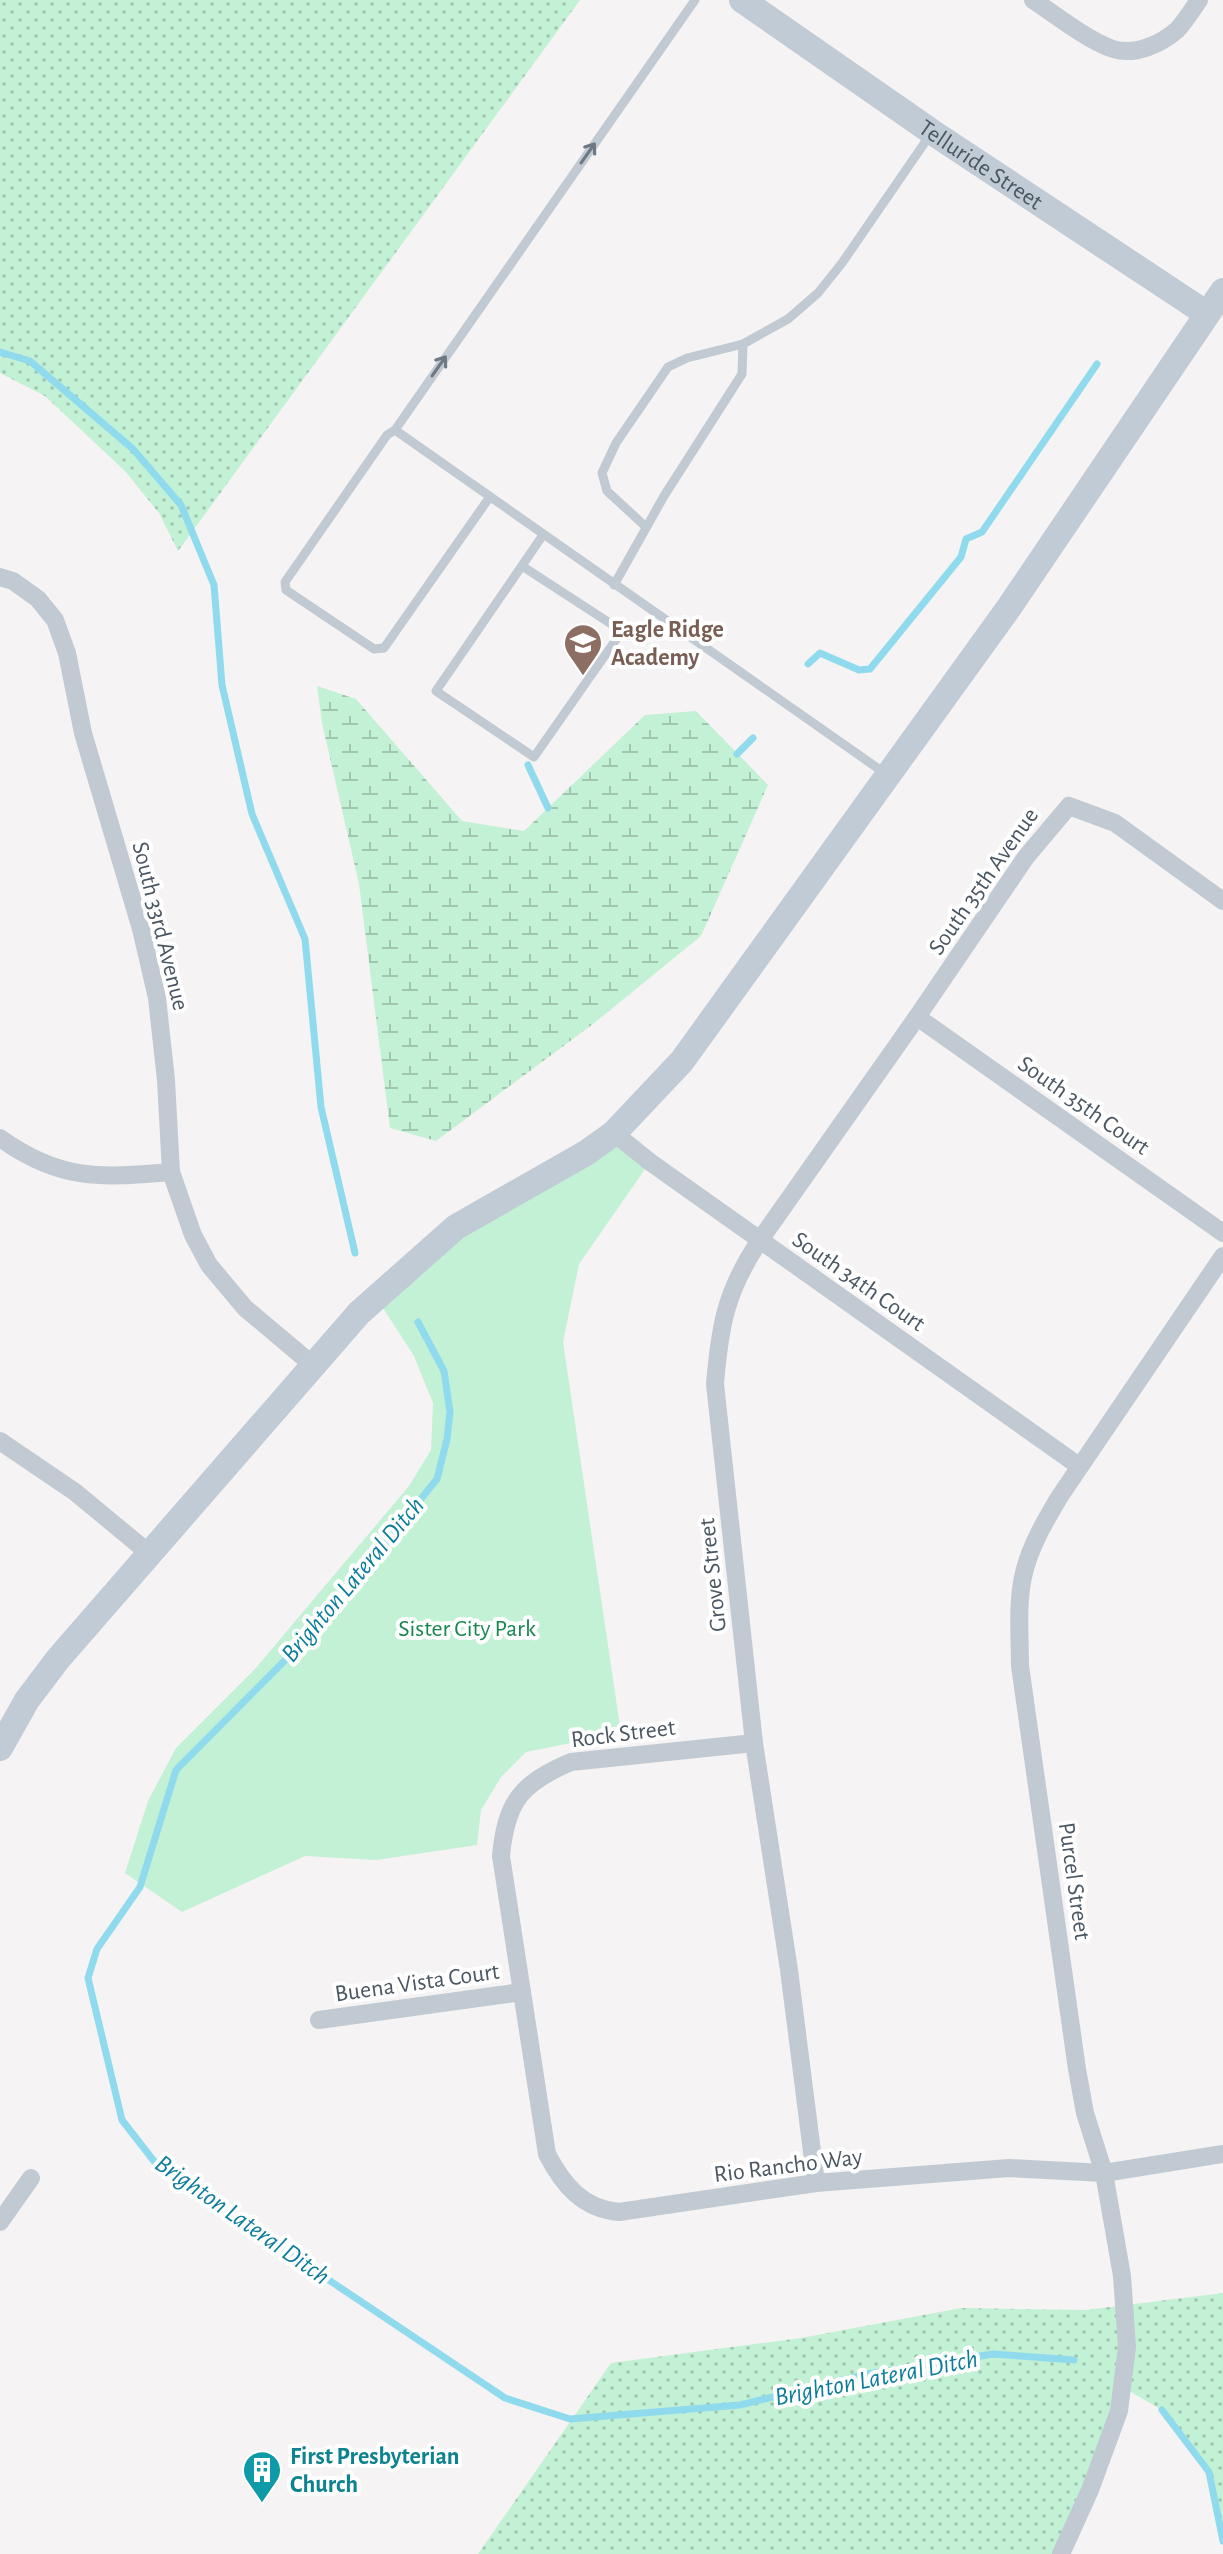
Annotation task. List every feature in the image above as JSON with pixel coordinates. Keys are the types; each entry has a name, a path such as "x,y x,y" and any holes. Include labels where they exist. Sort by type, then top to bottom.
{"street":[{"name":"Telluride Street","path":"742,0 932,132 1215,320"},
{"path":"1033,0 1081,32 1114,49 1134,51 1157,44 1178,29 1199,0"},
{"path":"0,1747 27,1700 58,1659 359,1313 456,1227 586,1153 614,1133 682,1061 1215,320 1223,291"},
{"name":"South 33rd Avenue","path":"0,577 13,581 38,599 55,620 67,653 83,733 141,929 157,998 171,1172 193,1235 218,1277 245,1308 314,1366"},
{"name":"South 35th Avenue","path":"917,1017 1026,857 1069,806 1115,823 1223,901"},
{"name":"South 35th Court","path":"917,1017 1223,1233"},
{"name":"Grove Street","path":"816,2183 789,1970 754,1743 715,1384 726,1307 739,1270 917,1017"},
{"name":"South 34th Court","path":"614,1133 1079,1466"},
{"path":"0,1138 55,1169 73,1174 117,1176 171,1172"},
{"name":"Purcel Street","path":"1061,2554 1090,2490 1123,2395 1127,2320 1104,2173 1085,2113 1077,2069 1020,1666 1019,1606 1023,1574 1039,1533 1079,1466 1223,1256"},
{"path":"0,1441 75,1492 150,1554"},
{"name":"Rock Street","path":"522,1992 501,1856 504,1827 515,1800 530,1783 571,1762 754,1743"},
{"name":"Rio Rancho Way","path":"522,1992 547,2154 573,2194 604,2211 619,2212 816,2183 1009,2168 1104,2173 1223,2154"},
{"name":"Buena Vista Court","path":"319,2020 522,1992"},
{"path":"0,2222 31,2178"}],"lane":[{"path":"489,498 384,648 374,649 286,590 285,582 293,569 387,435 395,430 695,0"},
{"path":"646,527 607,491 602,473 616,443 668,367 687,358 743,344 788,319 818,293 932,132"},
{"path":"614,585 646,527 742,374 743,344"},
{"path":"395,430 889,776"},
{"path":"522,566 622,631 534,757 436,691 543,535"}],"green space":[{"path":"0,0 580,0 178,551 159,513 125,471 45,396 0,373"},
{"path":"317,686 356,699 462,821 524,831 645,715 696,711 768,785 701,936 593,1024 436,1141 390,1128 359,884 322,723"},
{"name":"Sister City Park","path":"614,1133 650,1162 579,1264 563,1342 621,1733 526,1752 501,1777 481,1810 477,1845 376,1860 305,1856 182,1912 125,1873 148,1801 176,1748 255,1669 409,1486 431,1450 433,1403 414,1356 376,1297"},
{"path":"1223,2293 1223,2541 1209,2472 1162,2410 1124,2388 1061,2554 478,2554 611,2363 801,2338 961,2308 1086,2310"}],"waterway":[{"name":"Brighton Lateral Ditch","path":"0,352 30,361 133,449 181,505 214,585 222,685 252,814 305,939 321,1107 355,1253"},
{"path":"808,664 820,653 859,670 870,669 961,557 966,539 982,532 1097,364"},
{"path":"737,754 753,738"},
{"path":"528,765 548,808"},
{"name":"Brighton Lateral Ditch","path":"418,1322 444,1371 450,1412 437,1479 317,1628 176,1770 140,1887 97,1949 88,1978 122,2120 157,2165 505,2398 570,2419 740,2405 868,2374 993,2354 1074,2360"},
{"name":"Brighton Lateral Ditch","path":"1162,2410 1209,2472 1223,2541"}],"place":[{"name":"Eagle Ridge Academy","path":"583,677"},
{"name":"First Presbyterian Church","path":"262,2504"}]}
